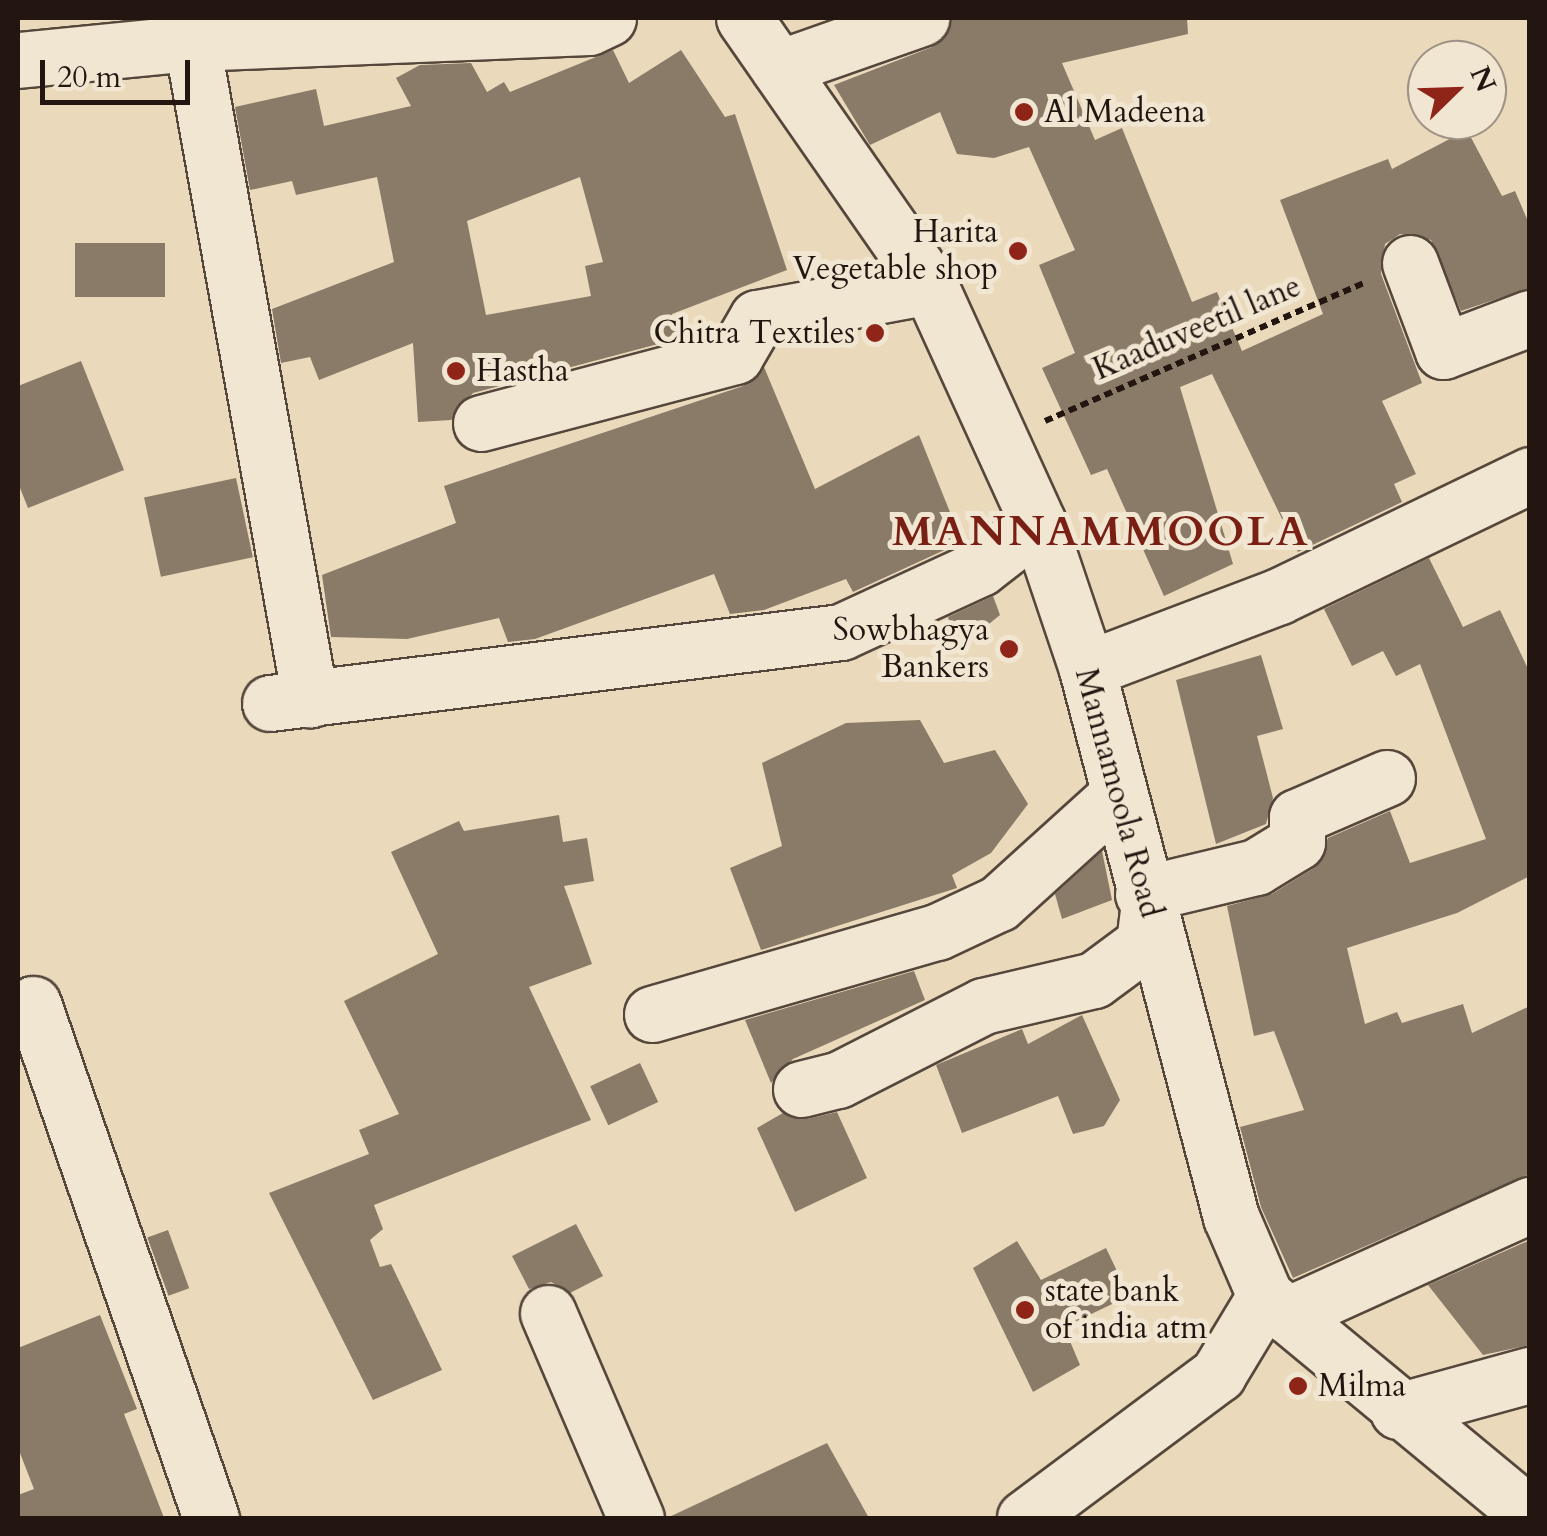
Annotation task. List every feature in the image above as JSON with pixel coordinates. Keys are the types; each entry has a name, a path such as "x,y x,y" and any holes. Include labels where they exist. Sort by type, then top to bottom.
{"street":[{"path":"18,60 192,43 589,27 608,18"},
{"name":"Mannamoola Road","path":"744,18 930,286 1038,523 1087,669 1231,1217 1276,1305 1398,1411 1530,1516"},
{"path":"779,68 921,18"},
{"path":"192,43 290,701 842,632 980,568 1038,523"},
{"path":"1410,264 1443,351 1530,318"},
{"path":"481,423 735,356 757,318 930,286"},
{"path":"1087,669 1279,596 1530,475"},
{"path":"801,1089 838,1080 983,1006 1094,980 1144,943 1146,903 1256,866 1298,842 1297,817 1387,778"},
{"path":"652,1014 937,932 999,903 1118,795"},
{"path":"33,1004 211,1518"},
{"path":"1025,1518 1218,1374 1276,1305 1530,1205"},
{"path":"548,1313 636,1518"},
{"path":"1398,1411 1530,1375"}],"path":[{"name":"Kaaduveetil lane","path":"1003,439 1410,264"}],"building":[{"path":"951,18 1187,18 1188,34 1062,63 1095,140 1122,128 1192,302 1217,292 1242,351 1323,314 1280,200 1388,159 1392,169 1448,140 1472,140 1502,196 1515,191 1530,226 1530,288 1461,311 1431,240 1400,234 1385,244 1381,274 1422,383 1382,401 1416,474 1394,484 1402,502 1298,552 1212,374 1180,387 1233,564 1164,596 1107,469 1091,475 1042,368 1075,353 1039,265 1075,250 1029,147 994,158 957,154 940,112 870,145 834,85 932,47"},
{"path":"613,50 629,83 681,50 725,117 735,114 787,270 672,314 677,339 473,393 451,420 418,422 413,343 319,380 310,357 281,363 272,309 394,262 377,177 296,195 292,181 250,190 235,107 316,89 324,126 411,106 396,78 420,65 471,63 487,92 504,82 510,92","holes":["580,177 603,262 585,266 591,296 486,315 467,221"]},
{"path":"75,243 165,243 165,297 75,297"},
{"path":"81,361 124,470 28,508 18,483 18,386"},
{"path":"764,367 815,489 919,435 962,542 853,592 846,579 764,610 730,614 714,574 535,639 508,642 499,618 407,639 331,637 322,575 456,523 444,486 743,386"},
{"path":"236,478 253,557 161,577 144,498"},
{"path":"1429,558 1463,627 1500,610 1530,673 1530,876 1457,913 1347,948 1365,1024 1397,1012 1402,1023 1463,1004 1472,1033 1530,1006 1530,1174 1293,1278 1261,1207 1240,1127 1304,1110 1274,1031 1254,1036 1227,906 1272,894 1314,868 1328,838 1390,811 1410,863 1486,839 1420,664 1396,676 1383,651 1352,666 1324,609"},
{"path":"993,596 1000,615 958,649 948,617"},
{"path":"1261,655 1283,729 1257,736 1273,798 1266,824 1216,844 1176,680"},
{"path":"920,720 944,763 995,750 1028,804 991,853 952,875 957,888 761,950 730,868 782,846 762,763 846,723"},
{"path":"559,815 563,842 587,838 594,881 564,886 592,964 529,987 591,1120 374,1205 383,1229 370,1240 380,1267 391,1264 442,1370 373,1400 269,1193 369,1154 359,1130 399,1114 344,1001 438,954 391,852 459,821 464,831"},
{"path":"1102,851 1112,900 1062,919 1055,894"},
{"path":"914,971 925,1000 793,1059 771,1083 745,1020"},
{"path":"1082,1015 1120,1100 1104,1126 1073,1134 1058,1096 962,1133 936,1065 1022,1029 1028,1044"},
{"path":"640,1063 658,1102 608,1125 590,1086"},
{"path":"837,1112 867,1178 795,1212 757,1128 783,1113 807,1119"},
{"path":"576,1224 603,1276 570,1293 551,1282 529,1289 512,1256"},
{"path":"168,1230 189,1288 169,1296 147,1238"},
{"path":"1530,1240 1530,1345 1483,1355 1428,1285"},
{"name":"state bank of india atm","path":"1017,1241 1041,1280 1106,1248 1129,1296 1064,1327 1080,1365 1033,1392 973,1268"},
{"path":"100,1315 137,1409 124,1414 164,1518 18,1518 18,1495 34,1489 18,1448 18,1348"},
{"path":"827,1443 869,1518 667,1518"}],"place":[{"name":"Al Madeena","path":"1024,112"},
{"name":"Harita Vegetable shop","path":"1018,251"},
{"name":"Chitra Textiles","path":"875,333"},
{"name":"Hastha","path":"456,371"},
{"name":"Sowbhagya Bankers","path":"1009,649"},
{"name":"state bank of india atm","path":"1025,1310"},
{"name":"Milma","path":"1298,1386"}],"district":[{"name":"MANNAMMOOLA","path":"1101,532"}]}
